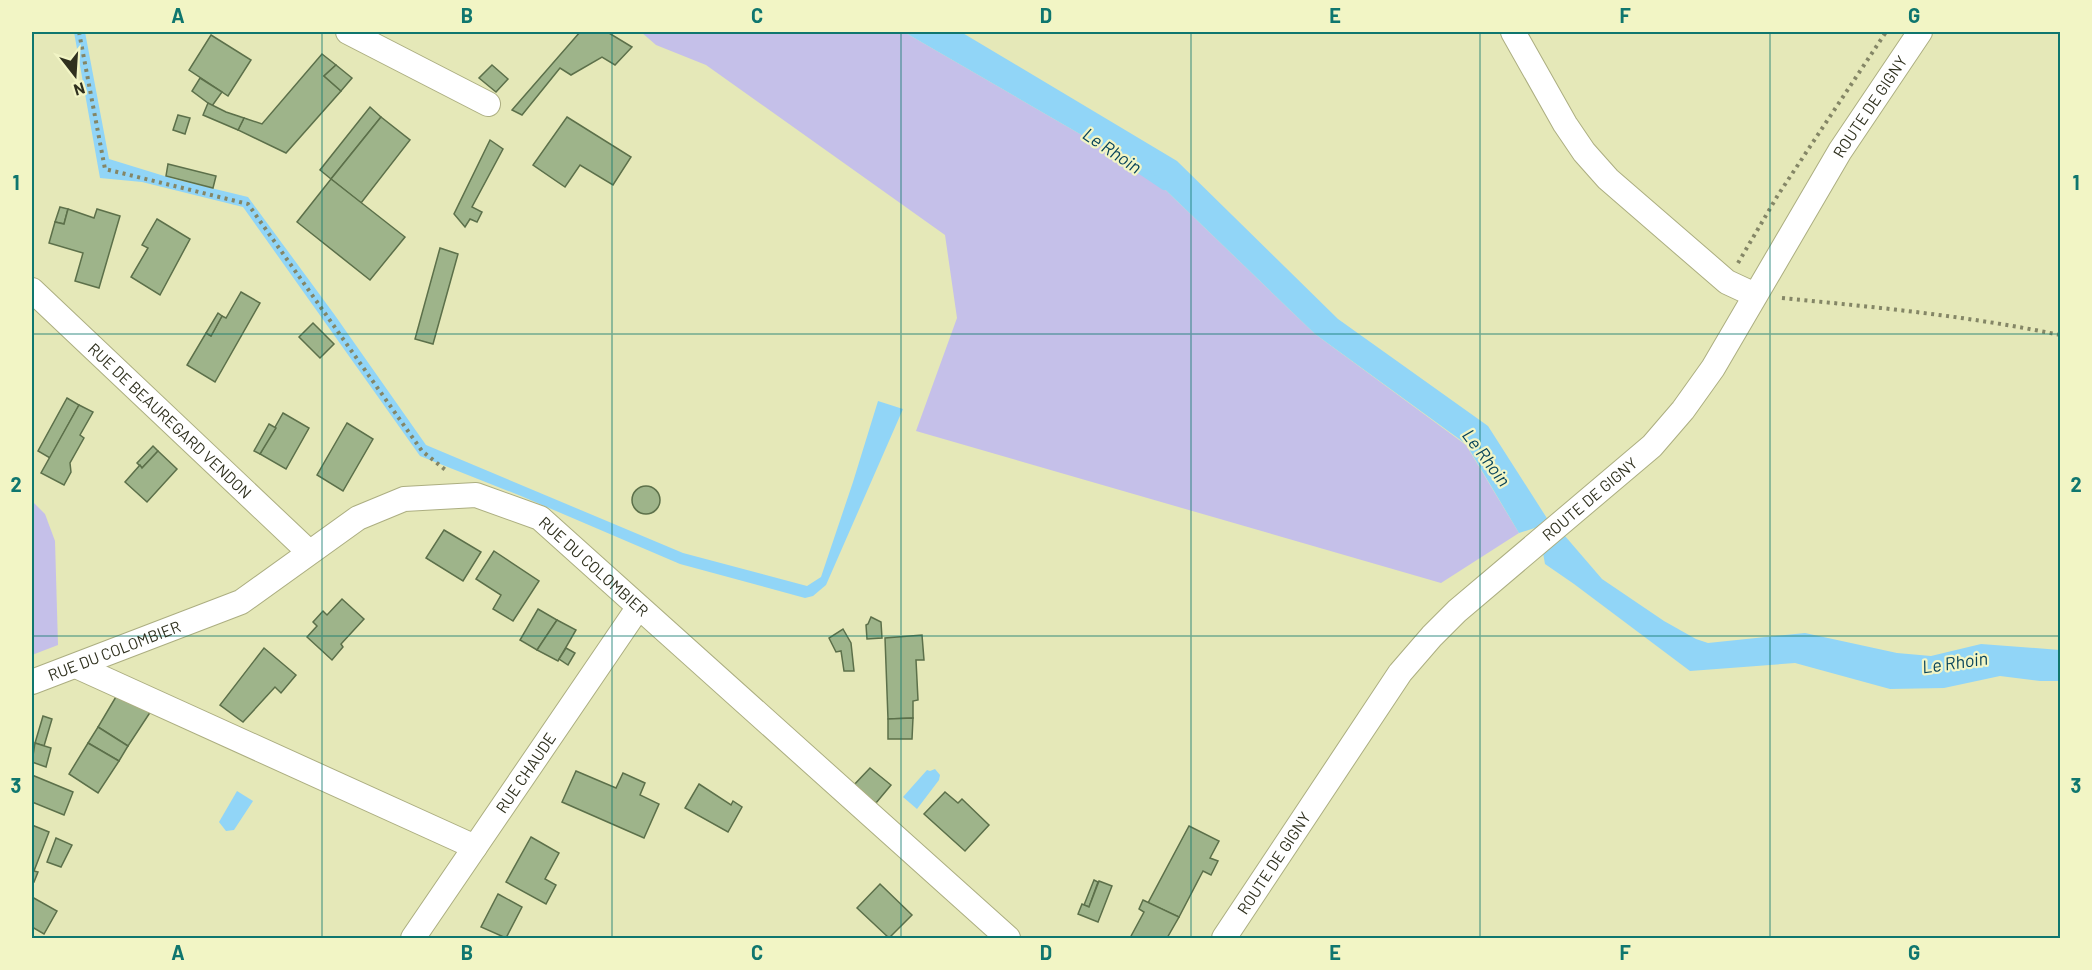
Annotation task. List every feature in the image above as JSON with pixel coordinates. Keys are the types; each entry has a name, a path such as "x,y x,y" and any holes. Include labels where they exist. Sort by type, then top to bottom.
{"street":[{"path":"348,32 488,104"},
{"path":"1513,32 1564,124 1584,152 1625,195 1727,282 1755,295"},
{"name":"ROUTE DE GIGNY","path":"1224,939 1400,673 1432,636 1457,611 1532,546 1652,446 1683,410 1713,368 1840,151 1920,32"},
{"name":"RUE DE BEAUREGARD VENDON","path":"32,290 309,552"},
{"name":"RUE DU COLOMBIER","path":"32,682 241,602 358,518 404,500 476,495 540,518 1008,939"},
{"name":"RUE CHAUDE","path":"413,939 638,608"},
{"path":"76,666 475,847"}],"path":[{"path":"78,32 105,169 248,204 422,451 476,495"},
{"path":"1727,282 1778,195 1886,32"},
{"path":"1755,295 1943,316 2061,334"}],"shaded area":[{"path":"641,32 904,32 1149,174 1315,334 1466,445 1519,533 1441,583 916,431 957,318 945,235 706,65 656,45"},
{"path":"32,501 45,514 55,541 58,645 32,655"}],"water":[{"path":"74,32 85,32 109,159 174,179 248,197 426,445 683,553 807,586 821,577 878,401 903,409 826,585 813,596 805,598 680,564 521,496 420,456 243,207 142,182 100,178"},
{"path":"904,32 961,32 1177,161 1338,319 1488,426 1550,523 1519,533 1466,444 1315,334 1149,174"},
{"path":"1565,536 1602,579 1664,621 1708,643 1805,633 1897,653 1931,656 1981,644 2060,650 2060,681 2000,676 1944,688 1890,689 1795,663 1690,671 1545,564 1543,553"},
{"path":"935,769 940,775 939,780 917,809 903,797 927,770"},
{"path":"237,791 253,801 234,830 226,831 219,822"}],"building":[{"path":"580,32 609,33 632,47 615,65 602,57 571,75 560,68 522,115 512,110"},
{"path":"211,35 251,60 228,96 189,70"},
{"path":"322,54 336,65 324,76 341,91 286,153 238,130 244,118 262,124"},
{"path":"336,65 352,78 341,91 324,76"},
{"path":"492,65 508,79 496,92 479,78"},
{"path":"200,78 222,92 212,106 192,91"},
{"path":"208,103 244,118 238,130 203,115"},
{"path":"370,107 381,117 331,179 320,170"},
{"path":"178,115 190,118 185,134 173,130"},
{"path":"381,117 410,140 361,203 331,179"},
{"path":"567,117 631,157 613,185 580,165 565,187 533,165"},
{"path":"490,140 503,149 472,207 482,212 477,222 470,219 465,227 454,214"},
{"path":"168,164 216,176 213,188 166,176"},
{"path":"331,179 405,237 370,280 297,222"},
{"path":"60,207 68,209 64,224 55,222"},
{"path":"68,209 94,218 97,209 120,216 99,288 75,281 83,253 49,243 55,222 64,224"},
{"path":"157,219 190,239 160,295 131,277 148,248 142,245"},
{"path":"440,248 458,254 433,344 415,339"},
{"path":"241,292 260,303 215,382 187,365 206,333 211,336 222,316 226,318"},
{"path":"218,313 222,316 211,336 206,333"},
{"path":"313,323 334,344 320,358 299,337"},
{"path":"67,398 79,405 50,458 38,451"},
{"path":"79,405 93,412 80,435 84,438 70,463 71,472 64,485 41,473"},
{"path":"283,413 309,428 286,469 260,454"},
{"path":"347,423 373,439 343,491 317,475"},
{"path":"269,424 276,428 260,454 254,451"},
{"path":"153,446 158,451 142,468 137,463"},
{"path":"158,451 177,469 147,502 125,482 140,465 142,468"},
{"path":"646,486 656,490 660,500 656,510 646,514 636,510 632,500 636,490"},
{"path":"444,530 481,552 463,581 426,558"},
{"path":"494,551 539,581 513,621 493,609 501,595 476,579"},
{"path":"342,599 364,619 341,644 343,647 332,660 307,637 317,626 313,622 323,611 327,615"},
{"path":"538,609 557,620 537,650 520,640"},
{"path":"871,617 881,622 882,638 867,639 866,625"},
{"path":"557,620 576,630 558,661 537,650"},
{"path":"843,629 851,643 854,671 844,671 841,651 836,652 829,638"},
{"path":"922,635 924,660 916,660 918,700 913,701 913,718 888,719 885,638"},
{"path":"264,648 296,675 281,693 275,687 243,722 220,705"},
{"path":"566,648 575,653 568,665 559,659"},
{"path":"120,690 153,708 128,746 98,727"},
{"path":"43,716 52,719 44,746 35,743"},
{"path":"913,718 912,739 888,739 888,719"},
{"path":"98,727 128,746 119,761 88,743"},
{"path":"35,743 51,748 46,767 32,762"},
{"path":"88,743 119,761 98,793 69,774"},
{"path":"870,768 891,785 876,803 853,786"},
{"path":"576,771 616,788 623,773 645,783 640,795 659,804 644,838 562,802"},
{"path":"32,775 73,792 64,815 32,802"},
{"path":"699,784 731,805 733,801 742,807 728,832 685,808"},
{"path":"945,792 958,803 962,799 989,825 965,851 924,814"},
{"path":"32,825 49,832 34,871 38,872 34,882 32,881"},
{"path":"1189,826 1219,841 1210,858 1218,861 1211,875 1203,871 1179,917 1148,903"},
{"path":"531,837 559,853 545,879 556,885 546,904 506,882"},
{"path":"56,838 72,845 61,867 47,862"},
{"path":"1094,880 1098,882 1089,907 1084,905"},
{"path":"1099,881 1112,886 1098,922 1078,914 1082,904 1089,907"},
{"path":"880,884 912,915 889,938 857,908"},
{"path":"498,894 522,907 506,938 481,927"},
{"path":"32,897 57,911 44,934 32,927"},
{"path":"1143,900 1179,917 1167,938 1130,938 1144,912 1139,909"}],"waterway":[{"name":"Le Rhoin","path":"1115,153 1164,186"}]}
